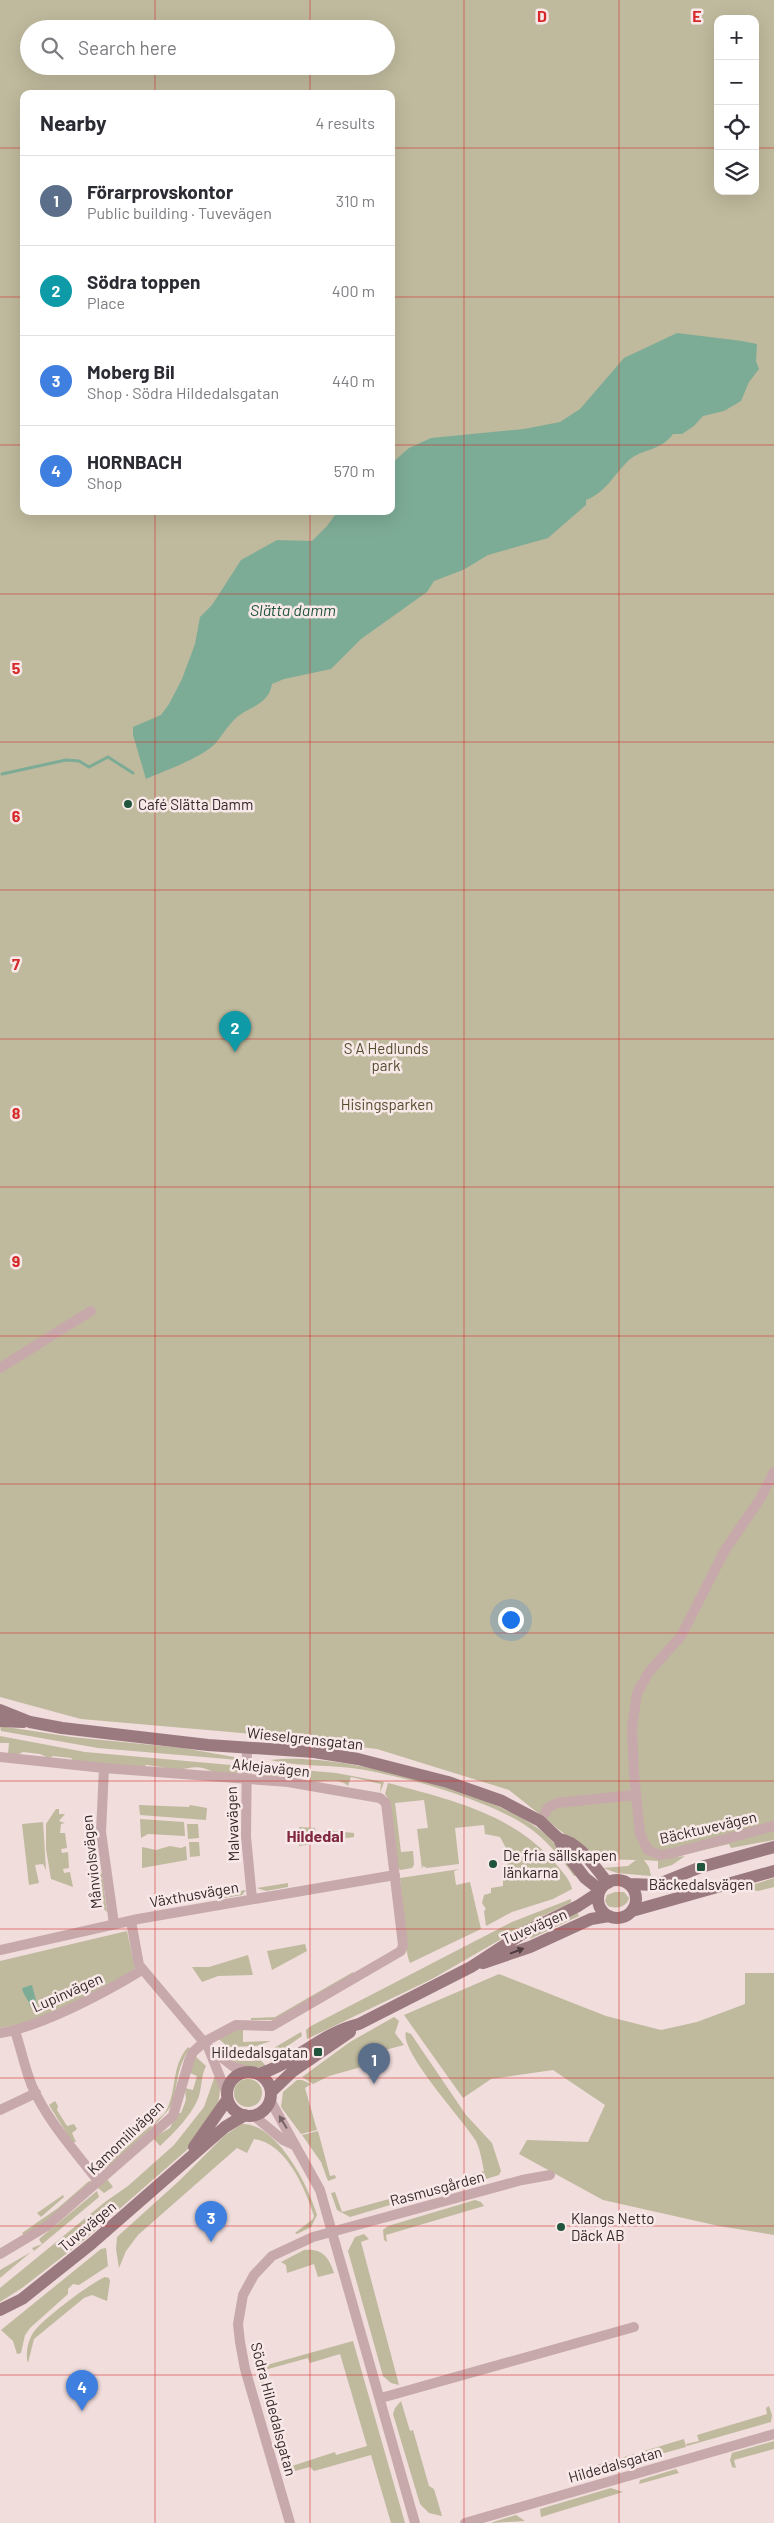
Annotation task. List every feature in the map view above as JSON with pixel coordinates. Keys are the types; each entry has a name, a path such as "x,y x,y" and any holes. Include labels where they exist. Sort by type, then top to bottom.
{"main road":[{"name":"Wieselgrensgatan","path":"0,1710 30,1722"},
{"name":"Wieselgrensgatan","path":"0,1721 30,1722 208,1746 314,1752 358,1759 406,1770 495,1798 540,1821 559,1839 569,1841 580,1850 602,1888"},
{"path":"609,1916 599,1907 602,1888 618,1881 630,1884 656,1885 701,1867 774,1847"},
{"name":"Tuvevägen","path":"471,1967 530,1947 591,1919 620,1916 774,1871"},
{"path":"630,1884 638,1896 632,1911"},
{"name":"Tuvevägen","path":"2,2312 22,2299 91,2244 225,2127 264,2110 270,2096 293,2071 359,2024 471,1967 525,1932 578,1906 602,1888"},
{"name":"Tuvevägen","path":"182,2163 227,2096 234,2077 278,2067 318,2040 343,2028 359,2024"},
{"path":"254,2073 267,2081 270,2096"},
{"path":"227,2096 235,2111 249,2115"}],"street":[{"path":"0,1368 91,1311"},
{"path":"540,1821 548,1808 557,1803 636,1795 632,1728 634,1705 640,1684 681,1636 725,1550 760,1499 774,1472"},
{"name":"Malvavägen","path":"247,1748 246,1837 252,1899"},
{"name":"Aklejavägen","path":"0,1756 104,1768 292,1782 358,1792 384,1800 403,1945 401,1951"},
{"name":"Månviolsvägen","path":"104,1768 101,1832 114,1924"},
{"name":"Bäcktuvevägen","path":"636,1795 642,1841 648,1850 656,1854 673,1853 774,1826"},
{"name":"Växthusvägen","path":"0,1950 114,1924 395,1875"},
{"path":"130,1921 139,1965 142,1970 206,2045 234,2067 254,2073"},
{"name":"Kamomillvägen","path":"0,2254 47,2226 173,2116 186,2067 193,2052 236,2025 272,2026 401,1951"},
{"name":"Lupinvägen","path":"0,2033 15,2031 114,1987 142,1970"},
{"path":"15,2031 36,2093 68,2144 98,2182"},
{"path":"206,2045 227,2096"},
{"path":"0,2110 36,2093"},
{"path":"270,2096 290,2133 294,2145 305,2160 320,2190 381,2398 414,2523"},
{"path":"249,2115 283,2140 294,2145"},
{"name":"Rasmusgården","path":"332,2232 522,2180 550,2175"},
{"name":"Södra Hildedalsgatan","path":"290,2523 246,2370 238,2324 243,2295 254,2275 272,2256 293,2244 332,2232"},
{"path":"381,2398 634,2327"},
{"name":"Hildedalsgatan","path":"465,2523 774,2434"}],"green space":[{"name":"S A Hedlunds park","path":"0,0 774,0 774,1840 731,1848 729,1844 670,1858 685,1856 672,1865 658,1869 658,1861 644,1860 649,1867 651,1876 617,1873 603,1868 628,1866 636,1860 596,1859 509,1790 377,1749 264,1735 81,1719 0,1697"},
{"path":"0,1726 72,1737 183,1748 234,1757 239,1760 98,1748 1,1731"},
{"path":"0,1736 85,1752 242,1766 240,1771 236,1773 226,1774 216,1773 200,1767 178,1770 146,1765 143,1768 75,1762 71,1758 53,1756 49,1758 40,1754 23,1752 17,1755 8,1753 9,1743 0,1743"},
{"path":"271,1760 330,1761 366,1767 404,1775 476,1798 506,1810 538,1828 557,1846 578,1876 574,1876 552,1848 536,1833 519,1822 474,1800 421,1783 371,1771"},
{"path":"269,1767 336,1773 384,1782 380,1793 381,1784 351,1777 348,1786 336,1781 311,1781 308,1777 299,1775 293,1778 257,1775 252,1768"},
{"path":"388,1783 456,1802 498,1819 518,1831 553,1861 567,1878 572,1889 553,1899 512,1912 486,1926 484,1911 486,1909 482,1903 484,1895 491,1893 491,1888 503,1886 503,1879 509,1878 505,1846 500,1837 485,1834 484,1825 455,1828 459,1864 427,1868 423,1866 422,1869 417,1829 428,1828 424,1800 395,1803 401,1852 413,1851 414,1865 412,1868 400,1870 397,1866 389,1800 385,1794"},
{"path":"139,1805 189,1807 190,1805 207,1808 206,1820 140,1815"},
{"path":"56,1809 59,1809 59,1814 65,1814 59,1821 65,1823 61,1824 60,1833 65,1833 67,1848 61,1849 62,1853 68,1852 69,1868 63,1869 64,1873 70,1872 73,1887 51,1879 46,1849 46,1824"},
{"path":"140,1819 184,1822 185,1836 148,1834 141,1838"},
{"path":"43,1822 46,1870 43,1864 35,1865 39,1883 29,1885 22,1824"},
{"path":"187,1824 198,1824 199,1838 188,1839"},
{"path":"299,1827 315,1828 317,1843 299,1846"},
{"path":"325,1830 354,1833 354,1837 325,1841"},
{"path":"189,1842 199,1842 200,1856 190,1857"},
{"path":"170,1846 181,1848 186,1846 187,1860 142,1868 142,1847 156,1850"},
{"path":"460,1869 454,1871 456,1885 470,1882 481,1929 410,1963 405,1935 400,1878"},
{"path":"99,1870 102,1874 107,1912 104,1909"},
{"path":"774,1878 774,1887 758,1891 752,1890 755,1884"},
{"path":"288,1883 288,1887 266,1891 257,1888"},
{"path":"246,1890 242,1895 219,1899 218,1895"},
{"path":"615,1892 624,1892 629,1898 626,1904 617,1907 608,1906 605,1901 607,1895"},
{"path":"571,1899 571,1902 568,1904 538,1918 432,1979 307,2039 306,2030 311,2026 512,1922"},
{"path":"577,1912 579,1916 530,1939 531,1936"},
{"path":"127,1931 135,1968 130,1973 51,2013 17,2025 0,2028 0,1961"},
{"path":"305,1944 307,1951 272,1970 267,1951"},
{"path":"248,1955 253,1975 218,1976 202,1982 192,1967 209,1967"},
{"path":"353,1972 354,1974 273,2020 251,2020 251,2018 275,2017"},
{"path":"745,1973 774,1973 774,2235 719,2226 603,2200 519,2154 527,2140 588,2142 605,2105 553,2070 491,2079 463,2098 404,2015 499,1974 606,2016 661,2030 697,2022 745,2004"},
{"path":"394,2017 399,2021 395,2033 404,2045 362,2056 365,2066 329,2076 313,2084 302,2077 350,2042"},
{"path":"243,2028 243,2042 271,2041 256,2046 228,2047 219,2039 218,2035"},
{"path":"301,2032 302,2036 279,2052 280,2054 272,2060 266,2060 267,2052"},
{"path":"406,2032 411,2034 466,2115 492,2143 501,2171 499,2175 470,2184 467,2182 468,2176 484,2171 476,2141 422,2070 412,2054"},
{"path":"188,2047 190,2049 182,2063 172,2104 168,2110 150,2130 125,2153 98,2172 164,2114 171,2098 179,2063"},
{"path":"237,2055 238,2061 255,2061 256,2055 266,2066 247,2066 230,2058"},
{"path":"195,2056 206,2066 199,2096 188,2116 160,2146 153,2138 170,2128 177,2113 181,2113 186,2100 185,2088 193,2090 197,2076 188,2072"},
{"path":"216,2073 220,2094 218,2104 202,2132 188,2149 84,2240 22,2288 0,2302 0,2288 105,2202 128,2186 174,2145 204,2107"},
{"path":"248,2079 258,2083 262,2093 258,2103 248,2107 238,2103 234,2093 238,2083"},
{"path":"297,2080 311,2084 305,2088 317,2130 301,2134 281,2107 283,2092"},
{"path":"55,2101 58,2106 57,2110 67,2126 74,2124 77,2129 72,2133 76,2142 72,2142 49,2105"},
{"path":"242,2124 255,2126 267,2134 290,2159 307,2189 317,2215 311,2227 297,2234 295,2233 313,2219 314,2216 293,2168 276,2149 265,2142 254,2139 247,2153 237,2148 138,2235 126,2251 119,2268 116,2249 117,2237 179,2181 225,2135"},
{"path":"318,2131 330,2176 335,2175 336,2178 328,2181 321,2162 302,2135"},
{"path":"107,2179 113,2187 104,2193 98,2188"},
{"path":"89,2181 91,2182 46,2222 24,2235 22,2233 58,2208"},
{"path":"450,2183 447,2190 405,2202 397,2199"},
{"path":"97,2191 99,2197 34,2251 32,2248 42,2244 39,2239"},
{"path":"335,2192 342,2212 389,2199 390,2205 350,2217 337,2210 331,2193"},
{"path":"63,2195 64,2197 41,2217 37,2213"},
{"path":"475,2200 481,2202 484,2206 386,2235 387,2242 384,2240 383,2230 388,2226"},
{"path":"364,2234 369,2239 361,2242 399,2385 391,2383 383,2376 348,2251 355,2237"},
{"path":"106,2248 108,2266 79,2285 73,2284 68,2289 68,2294 30,2328 25,2335 21,2353 17,2354 13,2341 1,2330 101,2249"},
{"path":"304,2250 316,2250 324,2255 330,2262 334,2273 318,2277 314,2264 287,2273 286,2265 281,2262"},
{"path":"31,2252 0,2278 0,2270"},
{"path":"105,2277 109,2278 110,2281 107,2301 92,2295 84,2298 34,2339 28,2363 28,2344 38,2327 67,2302"},
{"path":"353,2341 405,2523 391,2523 371,2455 314,2471 310,2467 287,2473 282,2454 285,2454 289,2467 335,2452 336,2455 367,2446 340,2354 310,2363 308,2358 261,2371 280,2437 277,2438 256,2368"},
{"path":"401,2401 410,2431 413,2430 429,2486 434,2489 442,2516 429,2513 420,2504 393,2414"},
{"path":"769,2406 772,2415 771,2422 687,2446 686,2444 699,2441 697,2435 767,2414 766,2408"},
{"path":"684,2439 686,2447 646,2458 644,2451"},
{"path":"774,2441 774,2449 734,2460 736,2468 732,2467 730,2460 732,2453"},
{"path":"634,2454 635,2461 599,2472 597,2465"},
{"path":"676,2469 679,2473 639,2484 640,2480"},
{"path":"611,2488 623,2492 541,2517 540,2509"},
{"path":"516,2515 525,2521 490,2523"}],"water":[{"name":"Slätta damm","path":"677,333 757,344 756,361 759,369 749,382 741,401 724,411 703,416 694,426 682,434 673,434 668,440 657,447 633,457 599,493 586,500 586,505 548,538 488,555 463,570 434,581 427,592 361,639 331,669 284,679 272,684 267,696 259,704 237,717 215,744 191,759 146,779 133,735 133,727 161,715 169,704 182,679 195,644 200,617 212,605 241,560 277,540 312,541 335,515 395,515 395,460 409,448 431,438 524,429 560,422 580,409 624,358"},
{"path":"32,1985 38,2008 30,2006 22,1988"}],"waterway":[{"path":"2,774 66,760 79,761 89,767 108,757 133,773"}],"place":[{"name":"Café Slätta Damm","path":"128,804"},
{"name":"Södra toppen","path":"235,1052"},
{"name":"De fria sällskapen länkarna","path":"493,1864"},
{"name":"Bäckedalsvägen","path":"701,1867"},
{"name":"Hildedalsgatan","path":"318,2052"},
{"name":"Förarprovskontor","path":"374,2084"},
{"name":"Klangs Netto Däck AB","path":"561,2227"},
{"name":"Moberg Bil","path":"211,2242"},
{"name":"HORNBACH","path":"82,2411"}],"district":[{"name":"Hildedal","path":"315,1835"}],"park label":[{"name":"Hisingsparken","path":"387,1104"}]}
